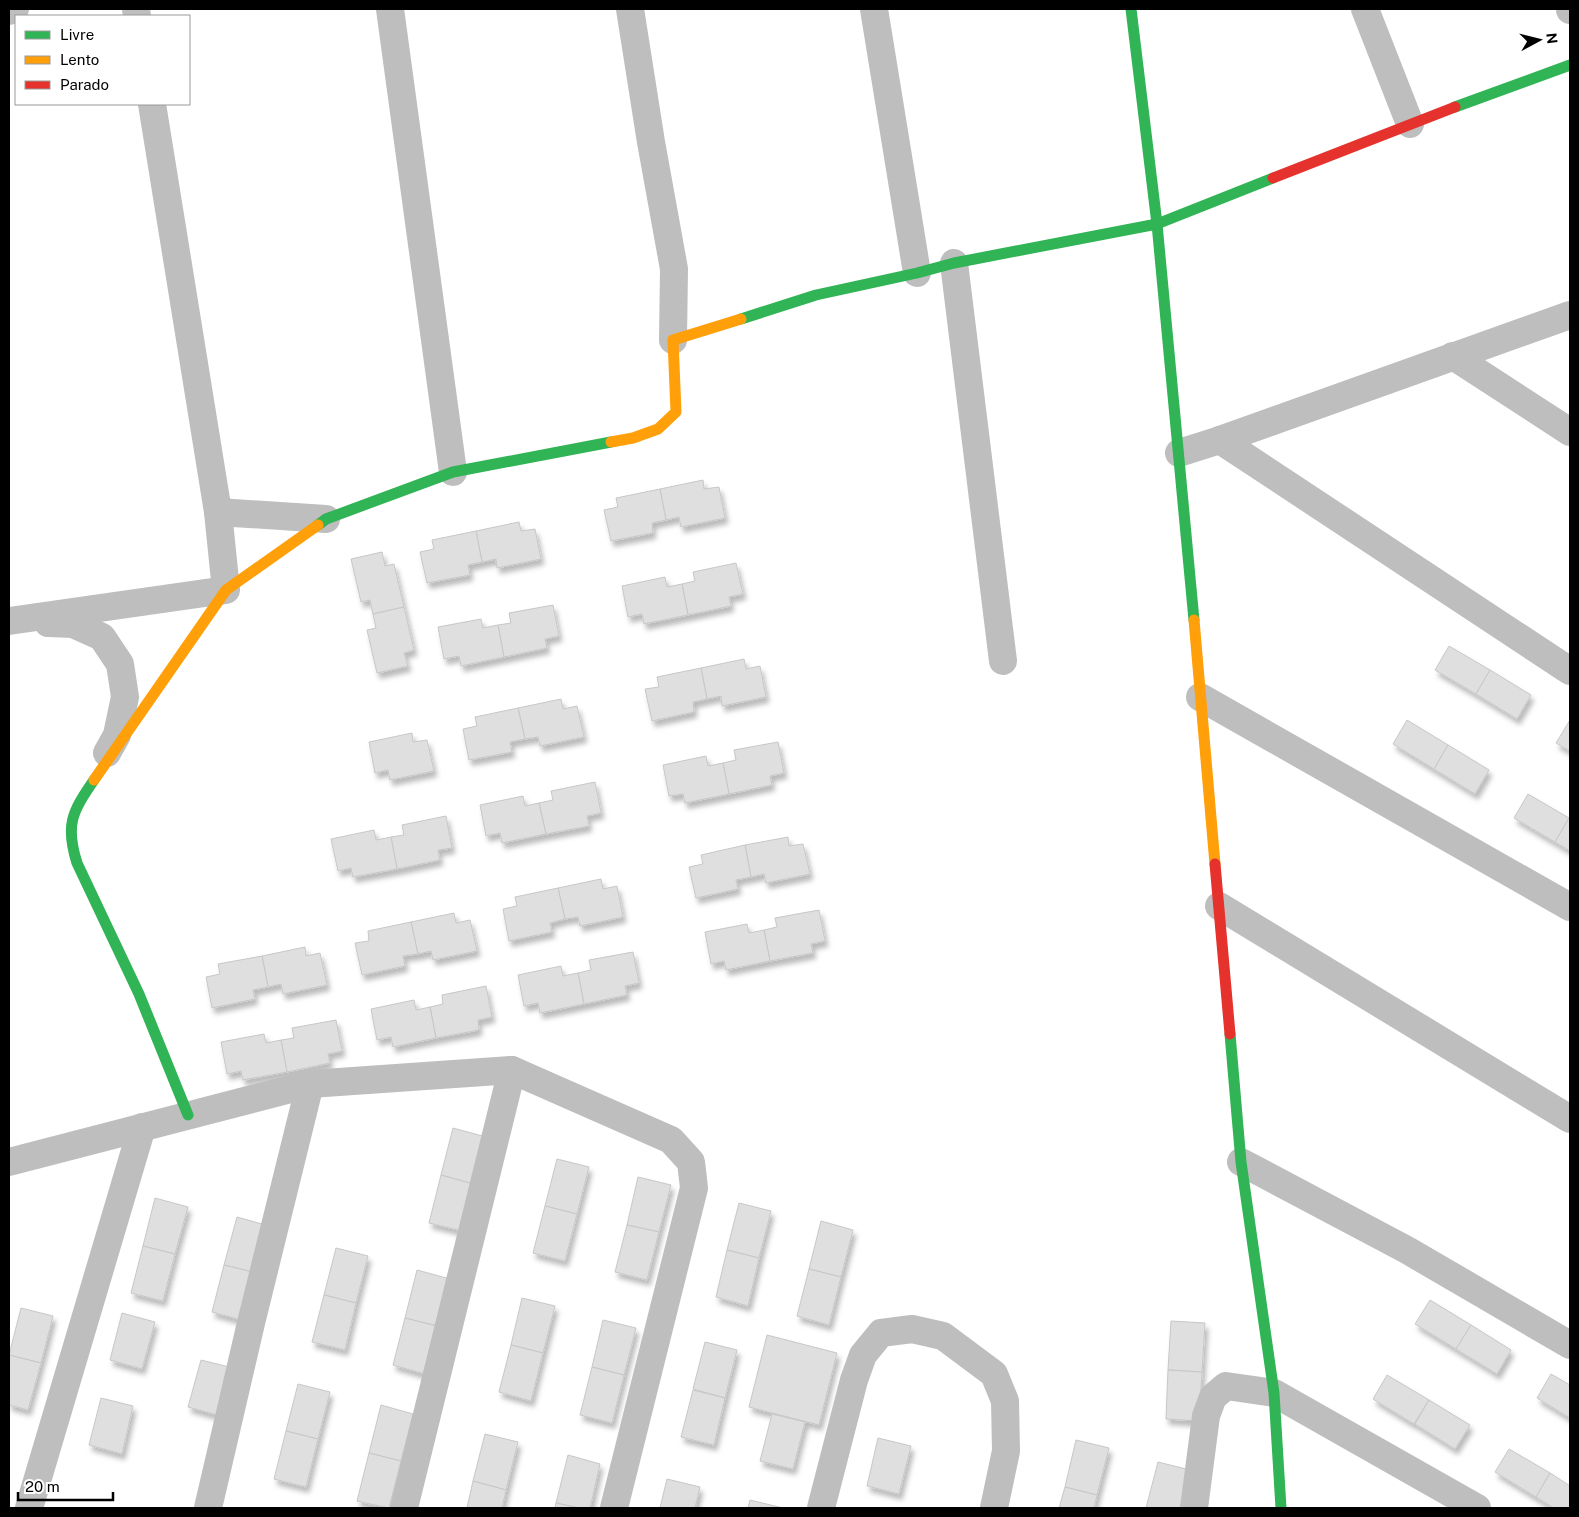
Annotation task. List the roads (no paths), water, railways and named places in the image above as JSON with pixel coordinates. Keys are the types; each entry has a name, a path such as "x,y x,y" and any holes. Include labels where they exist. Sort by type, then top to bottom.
{"street":[{"path":"9,11 15,9"},
{"path":"390,9 453,472"},
{"path":"78,803 226,590 326,519 453,472 633,438 658,429 676,412 673,340 674,269 630,9"},
{"path":"874,9 918,273"},
{"path":"1131,9 1157,224 1179,453 1240,1162 1274,1393 1281,1508"},
{"path":"1365,9 1410,124"},
{"path":"673,340 816,295 918,273 954,263 1157,224 1410,124 1570,65"},
{"path":"152,105 218,512 226,590"},
{"path":"954,263 1003,661"},
{"path":"1179,453 1570,314"},
{"path":"1453,356 1570,432"},
{"path":"1220,440 1570,671"},
{"path":"218,512 326,519"},
{"path":"9,622 226,590"},
{"path":"9,622 73,624 102,636 120,664 124,697 117,735 78,803 70,825 71,844 77,863 139,994 188,1115"},
{"path":"1200,697 1570,907"},
{"path":"1219,906 1570,1119"},
{"path":"404,1508 512,1070"},
{"path":"9,1162 310,1084 512,1070 671,1140 691,1162 694,1188 614,1508"},
{"path":"208,1508 310,1084"},
{"path":"29,1508 142,1127"},
{"path":"1240,1162 1408,1250 1570,1345"},
{"path":"821,1508 863,1355 881,1333 912,1329 943,1336 994,1374 1005,1402 1006,1451 994,1508"},
{"path":"1194,1508 1206,1416 1213,1397 1226,1386 1274,1393 1477,1508"}]}
